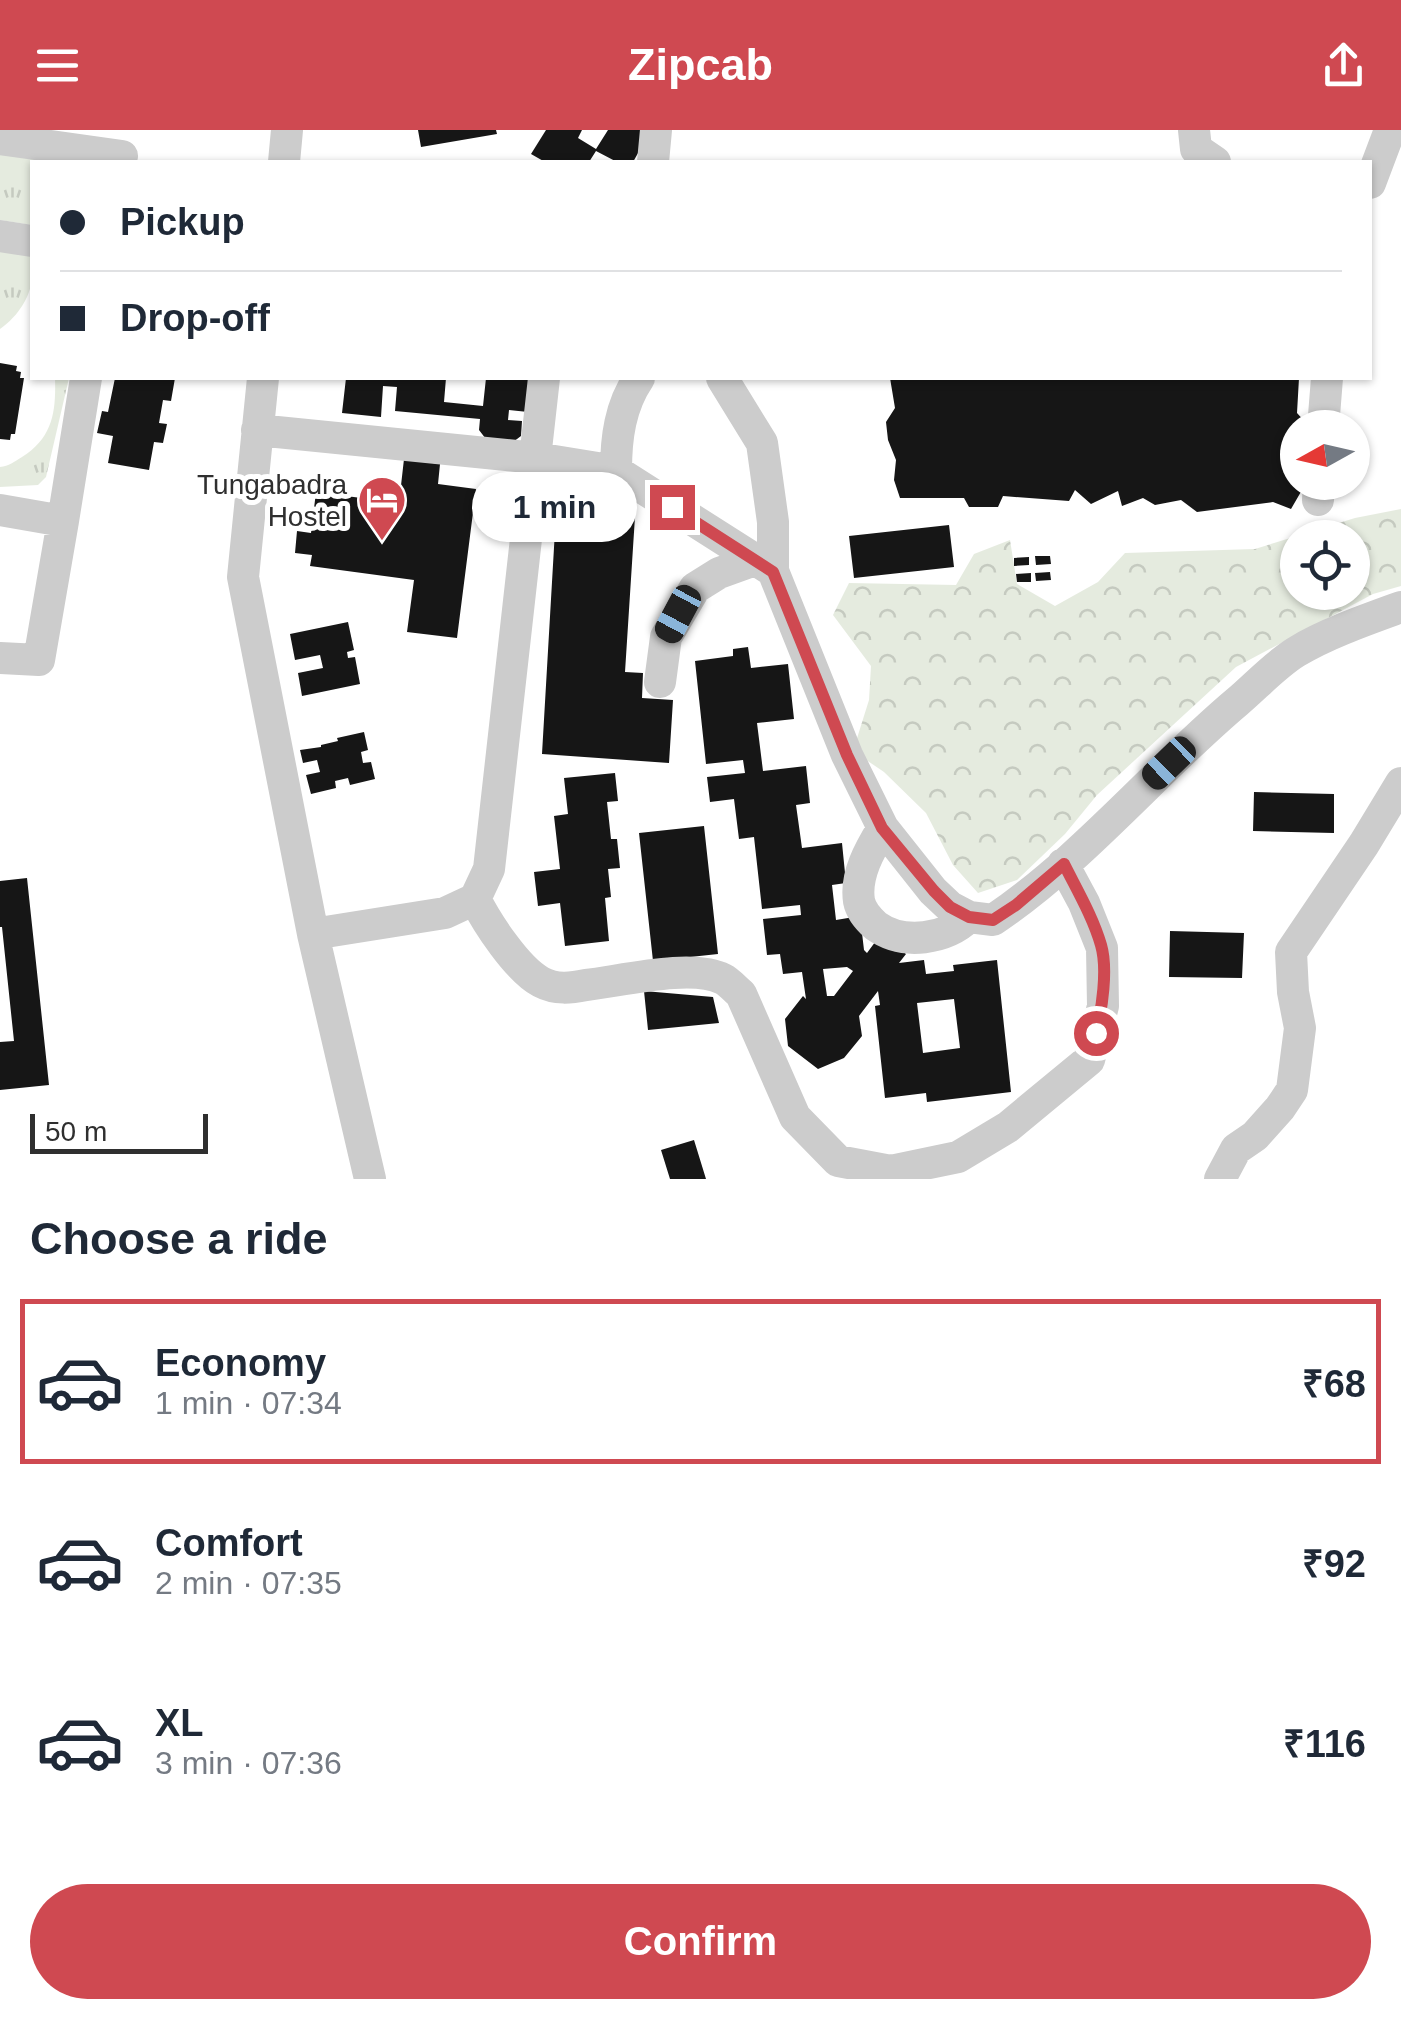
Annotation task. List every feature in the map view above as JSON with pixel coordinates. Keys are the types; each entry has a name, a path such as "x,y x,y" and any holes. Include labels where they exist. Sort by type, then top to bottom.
{"street":[{"path":"284,160 287,130"},
{"path":"653,160 656,130"},
{"path":"1194,130 1196,149 1212,160"},
{"path":"1372,178 1390,130"},
{"path":"0,139 123,150"},
{"path":"0,236 30,241"},
{"path":"0,658 39,660 86,380"},
{"path":"263,380 243,577 313,934 370,1179"},
{"path":"313,934 445,913 476,899 489,869 544,380"},
{"path":"616,471 616,439 638,380"},
{"path":"723,380 762,443 773,522 764,566"},
{"path":"1324,410 1326,380"},
{"path":"258,430 536,458 616,471 764,566 882,828 934,891 950,907 969,917 993,920 1016,905 1195,738 1295,652 1401,607"},
{"path":"0,510 63,521"},
{"path":"660,682 666,637 695,588 720,573 764,566"},
{"path":"1220,1179 1236,1148 1255,1136 1292,1090 1300,1028 1291,952 1401,782"},
{"path":"882,828 859,884 859,902 872,923 885,932 913,938 958,927 969,917"},
{"path":"476,899 496,936 542,982 562,989 682,972 724,979 741,994 795,1118 838,1161 890,1171 958,1157 1008,1127 1089,1060 1103,1006 1102,948 1064,864"}],"green space":[{"path":"0,150 70,160 30,160 30,225 0,220"},
{"path":"0,247 30,256 30,290 16,315 0,329"},
{"path":"55,380 69,380 46,477 38,485 0,487 0,467 11,464 40,441 55,402"},
{"path":"1401,509 1401,586 1370,596 1370,520 1349,520"},
{"path":"1010,540 1017,584 1055,606 1098,582 1125,553 1255,549 1280,541 1280,610 1343,610 1236,667 1097,795 1065,834 1017,880 978,893 953,865 926,813 884,772 853,751 869,700 871,666 833,615 849,583 956,585 974,554"}],"building":[{"path":"418,130 496,130 497,134 421,147"},
{"path":"546,130 582,130 578,138 596,149 608,130 651,130 634,160 613,160 596,151 590,160 542,160 531,154"},
{"path":"0,363 17,366 20,378 24,378 15,434 11,434 10,440 0,439"},
{"path":"115,380 175,380 171,401 163,400 159,423 167,424 163,443 154,442 149,470 108,463 113,436 97,433 102,411 108,412"},
{"path":"346,380 446,380 444,402 483,406 486,380 531,380 528,412 509,410 508,420 522,421 521,436 509,445 489,443 479,430 480,419 395,411 397,387 383,386 381,417 342,413"},
{"path":"890,380 1299,380 1297,410 1280,410 1280,500 1296,500 1291,509 1273,502 1197,512 1181,500 1155,505 1143,498 1122,506 1118,491 1091,504 1075,490 1069,501 1003,496 998,507 969,507 964,498 900,498 886,422 895,408"},
{"name":"Tungabadra Hostel","path":"404,459 440,464 438,484 476,489 457,638 407,632 414,580 310,566 312,555 295,553 297,531 311,533 316,492 399,503"},
{"path":"557,496 636,501 625,672 643,673 642,698 673,700 669,763 542,754"},
{"path":"949,525 954,567 854,578 849,536"},
{"path":"1035,556 1050,556 1051,564 1036,565"},
{"path":"1029,557 1029,565 1014,566 1014,558"},
{"path":"1050,572 1051,580 1036,581 1035,573"},
{"path":"1031,573 1031,582 1017,582 1016,574"},
{"path":"348,622 354,650 347,652 348,658 355,657 360,684 302,696 298,673 323,668 320,655 295,660 290,634"},
{"path":"748,647 751,668 788,664 794,719 757,723 763,771 806,766 810,803 796,805 802,848 842,843 846,883 832,885 836,920 860,916 867,953 881,934 906,954 899,963 924,960 926,974 954,971 953,965 997,960 1011,1092 927,1102 926,1093 885,1098 875,1006 880,1005 878,991 859,1016 862,1036 844,1058 818,1069 788,1046 785,1019 803,996 806,999 802,972 783,974 780,954 767,955 763,919 801,915 800,905 762,909 754,837 739,839 734,799 710,802 707,777 745,773 743,760 706,764 695,661 733,656 733,649","holes":["847,967 853,971 834,996 827,996 823,969","954,999 960,1048 923,1053 917,1003"]},
{"path":"364,732 368,750 361,752 363,763 371,762 375,779 350,785 348,778 335,781 336,788 311,794 306,775 320,772 317,760 303,763 300,750"},
{"path":"615,773 618,801 607,802 611,839 617,839 620,868 608,869 611,897 605,898 609,941 565,946 560,903 538,906 534,872 560,869 554,816 568,814 564,778"},
{"path":"1254,792 1334,794 1334,833 1253,831"},
{"path":"704,826 718,954 653,961 639,833"},
{"path":"27,878 49,1085 0,1090 0,1042 14,1041 0,927 0,881"},
{"path":"1170,931 1244,933 1242,978 1169,977"},
{"path":"644,991 713,997 719,1023 648,1030"},
{"path":"694,1140 706,1179 670,1179 661,1150"}],"place":[{"name":"Tungabadra Hostel","path":"382,542"}],"route":[{"path":"672,507 773,572 847,755 882,828 950,907 969,917 993,920 1064,864 1102,948 1103,1006 1096,1033"}]}
